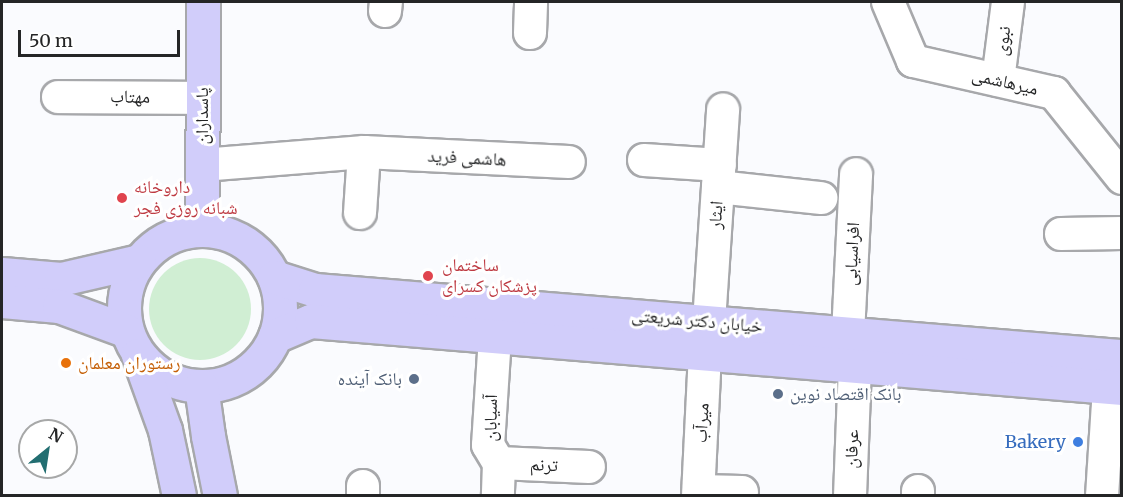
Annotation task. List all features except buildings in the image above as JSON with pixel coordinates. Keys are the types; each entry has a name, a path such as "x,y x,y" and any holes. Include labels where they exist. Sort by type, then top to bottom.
{"main road":[{"name":"پاسداران","path":"202,230 203,2"},
{"path":"2,301 59,306 132,342 155,371 177,382 201,386 225,382 246,372 263,356 275,336 279,316 279,296 274,277 262,258 245,243 224,233 202,230 178,233 156,244 139,261 127,283 124,299 132,342 165,430 179,495"},
{"path":"2,274 61,279 139,261"},
{"name":"خیابان دکتر شریعتی","path":"274,277 315,290 1122,356"},
{"name":"خیابان دکتر شریعتی","path":"275,336 311,321 1115,388"},
{"path":"201,386 207,436 220,495"}],"street":[{"path":"530,33 531,2"},
{"name":"میرهاشمی","path":"888,2 913,61 1054,93 1122,178"},
{"name":"نبوی","path":"998,80 1008,2"},
{"name":"مهتاب","path":"58,97 202,98"},
{"name":"ایثار","path":"709,322 719,176 721,108"},
{"path":"360,213 364,152"},
{"name":"هاشمی فرید","path":"202,165 364,152 569,162"},
{"path":"644,160 821,198"},
{"name":"افراسیابی","path":"848,334 856,174"},
{"path":"1061,234 1122,232"},
{"name":"آسیابان","path":"495,337 488,446 499,463 498,495"},
{"name":"میرآب","path":"705,354 698,493 742,492"},
{"name":"عرفان","path":"850,495 855,366"},
{"path":"1102,495 1115,388"},
{"name":"ترنم","path":"499,463 589,467"}],"green space":[{"path":"200,258 219,262 236,273 247,290 251,309 247,328 236,345 219,356 200,360 181,356 164,345 153,328 149,309 153,290 164,273 181,262"}],"place":[{"name":"داروخانه شبانه روزی فجر","path":"122,198"},
{"name":"ساختمان پزشکان کسرای","path":"428,276"},
{"name":"رستوران معلمان","path":"66,363"},
{"name":"بانک آینده","path":"414,379"},
{"name":"بانک اقتصاد نوین","path":"778,394"},
{"name":"Bakery","path":"1078,442"}]}
